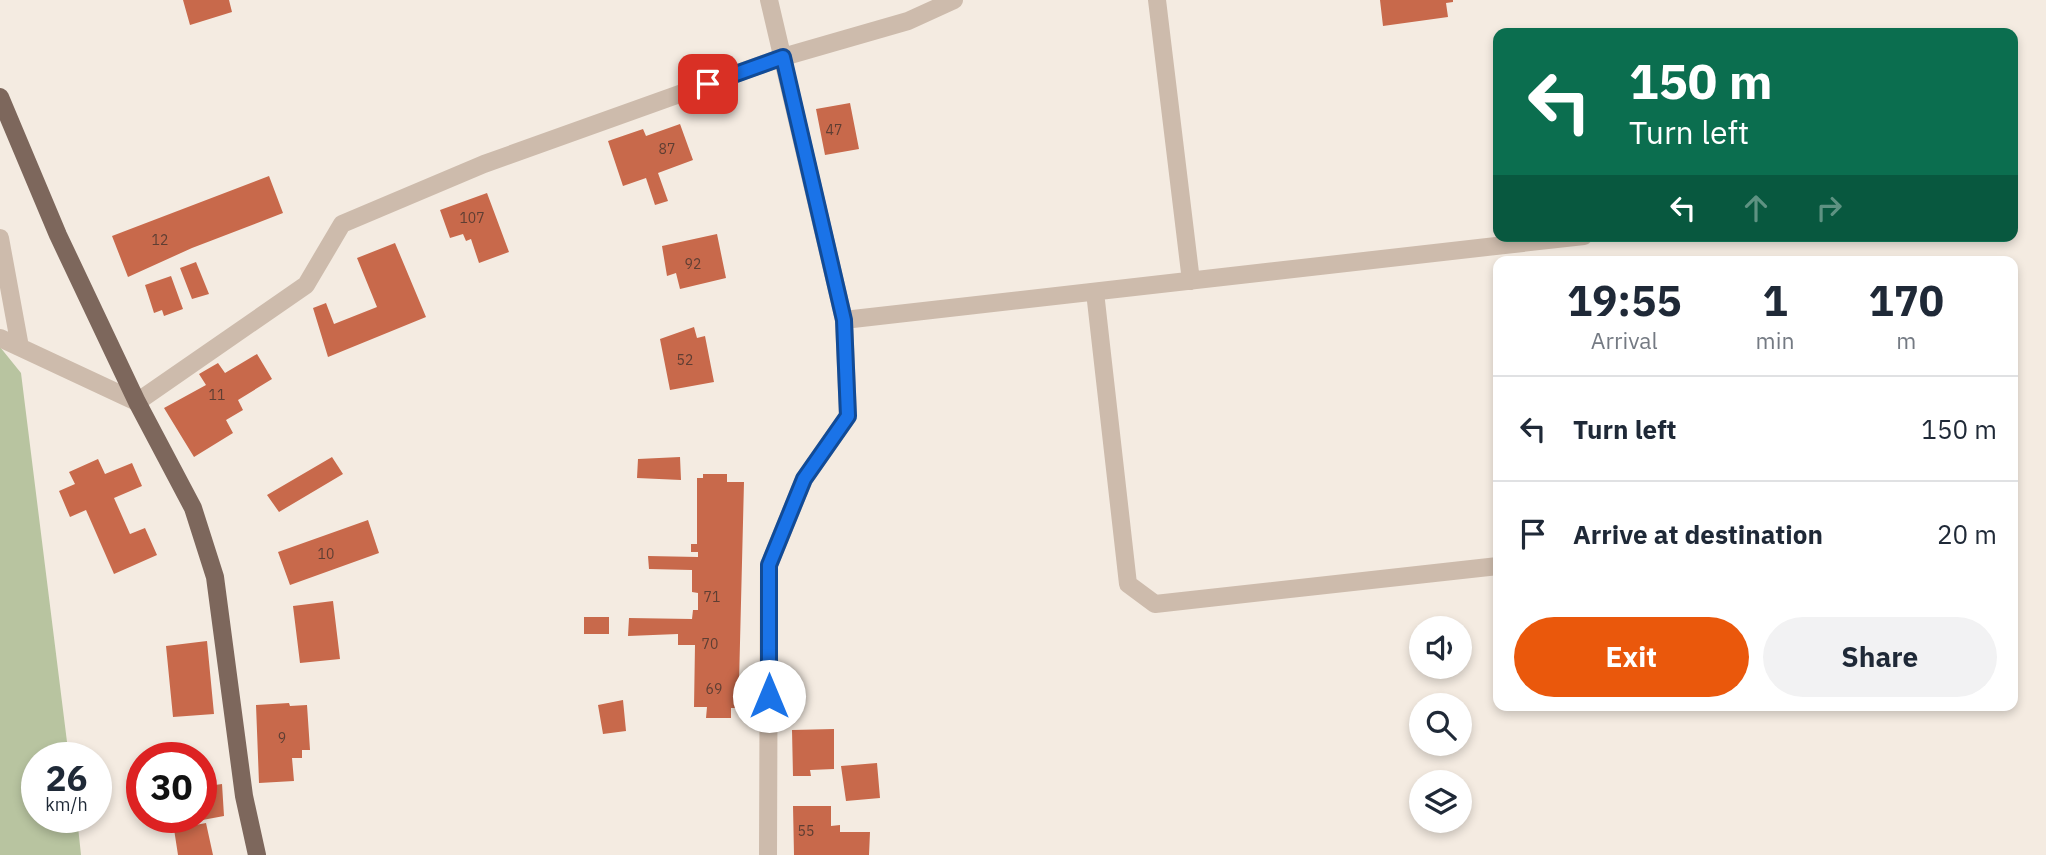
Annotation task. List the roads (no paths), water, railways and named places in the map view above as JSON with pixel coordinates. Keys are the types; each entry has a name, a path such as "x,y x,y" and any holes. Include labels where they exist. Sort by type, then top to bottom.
{"main road":[{"path":"0,97 58,235 138,401 194,508 215,577 244,796 257,855"}],"street":[{"path":"768,855 769,565 804,479 848,416 844,320 769,0"},
{"path":"0,338 138,401 306,285 342,224 484,164 783,57 908,21 954,0"},
{"path":"1157,0 1191,281"},
{"path":"0,238 20,347"},
{"path":"844,320 1532,242"},
{"path":"1095,292 1128,584 1155,604 1493,567"}]}
